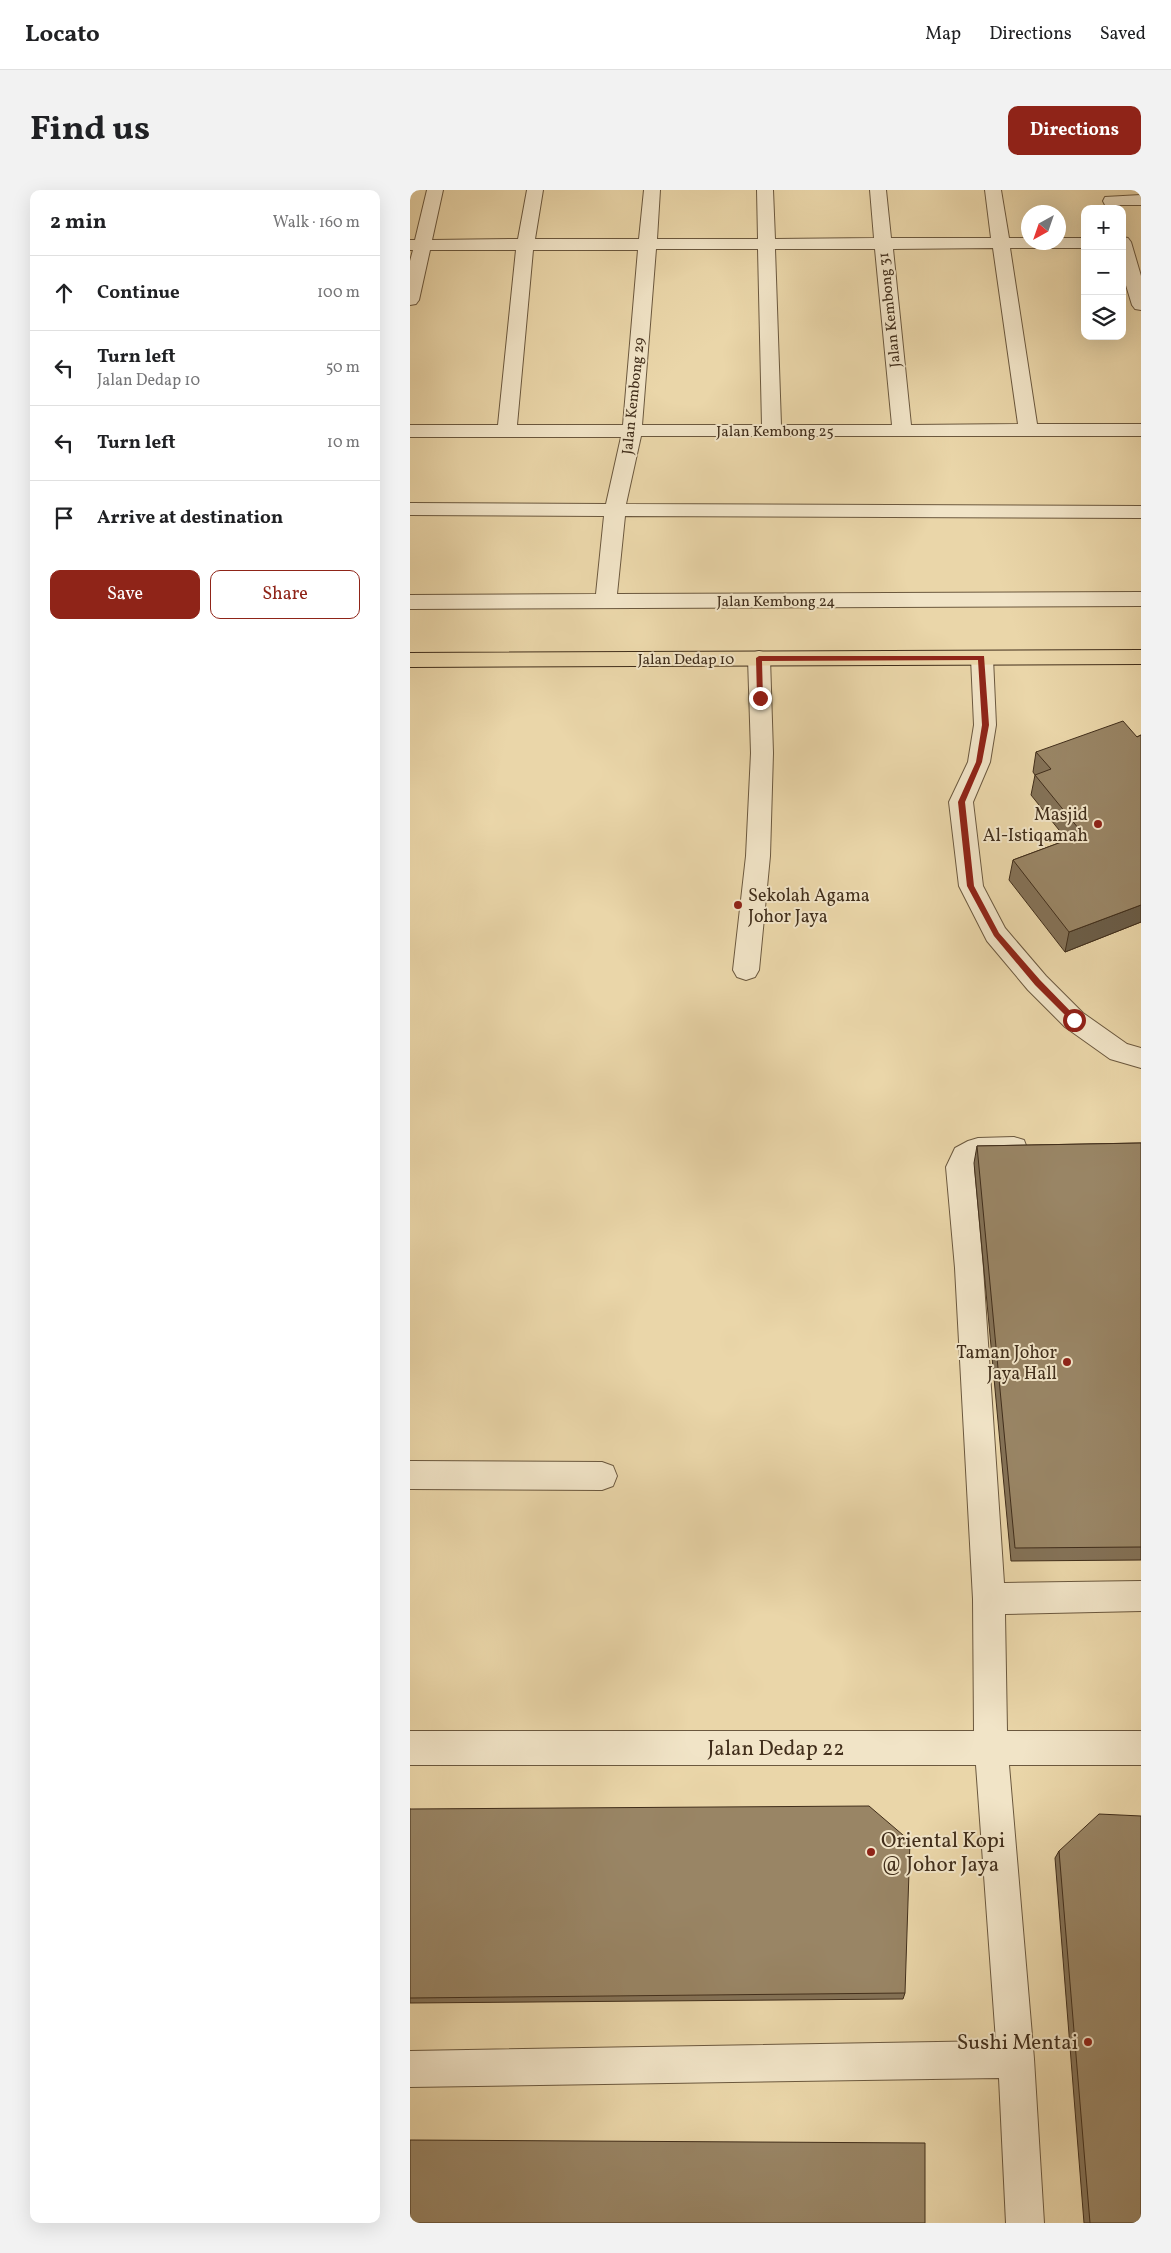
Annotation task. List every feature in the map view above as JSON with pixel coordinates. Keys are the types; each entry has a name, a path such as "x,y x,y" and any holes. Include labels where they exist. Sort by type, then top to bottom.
{"main road":[{"name":"Jalan Dedap 10","path":"410,660 1141,657"}],"street":[{"path":"410,300 416,245 435,190"},
{"path":"508,431 525,246 535,190"},
{"name":"Jalan Kembong 29","path":"606,602 615,510 632,432 652,190"},
{"path":"766,190 772,430"},
{"name":"Jalan Kembong 31","path":"878,190 902,430"},
{"path":"993,190 999,243 1028,430"},
{"path":"1111,200 1141,200"},
{"path":"416,245 1081,243"},
{"path":"1126,249 1134,261 1141,305"},
{"name":"Jalan Kembong 25","path":"410,431 1141,430"},
{"path":"410,509 1141,512"},
{"name":"Jalan Kembong 24","path":"410,602 1141,599"},
{"path":"746,970 758,856 762,752 759,658"},
{"path":"982,658 985,725 979,762 961,802 971,886 996,934 1037,982 1074,1020 1119,1052 1141,1058"},
{"path":"1025,2223 1016,2059 991,1748 989,1598 969,1268 960,1167 965,1156 978,1149 1036,1147"},
{"path":"410,1475 602,1476"},
{"path":"989,1598 1141,1596"},
{"name":"Jalan Dedap 22","path":"410,1748 1141,1748"},
{"path":"410,2069 1016,2059"}],"building":[{"name":"Masjid Al-Istiqamah","path":"1123,721 1137,737 1141,735 1141,905 1069,932 1013,860 1083,834 1035,775 1051,769 1036,752"},
{"name":"Taman Johor Jaya Hall","path":"1141,1143 1141,1547 1015,1548 977,1146"},
{"path":"869,1806 910,1841 905,1993 410,1998 410,1809"},
{"path":"1099,1814 1141,1816 1141,2223 1090,2223 1059,1851"},
{"path":"410,2140 925,2143 925,2223 410,2223"}],"place":[{"name":"Masjid Al-Istiqamah","path":"1098,824"},
{"name":"Sekolah Agama Johor Jaya","path":"738,905"},
{"name":"Taman Johor Jaya Hall","path":"1067,1362"},
{"name":"Oriental Kopi @ Johor Jaya","path":"871,1852"},
{"name":"Sushi Mentai","path":"1088,2042"}],"route":[{"path":"760,698 759,658 982,658 985,725 979,762 961,802 971,886 996,934 1037,982 1074,1020"}]}
